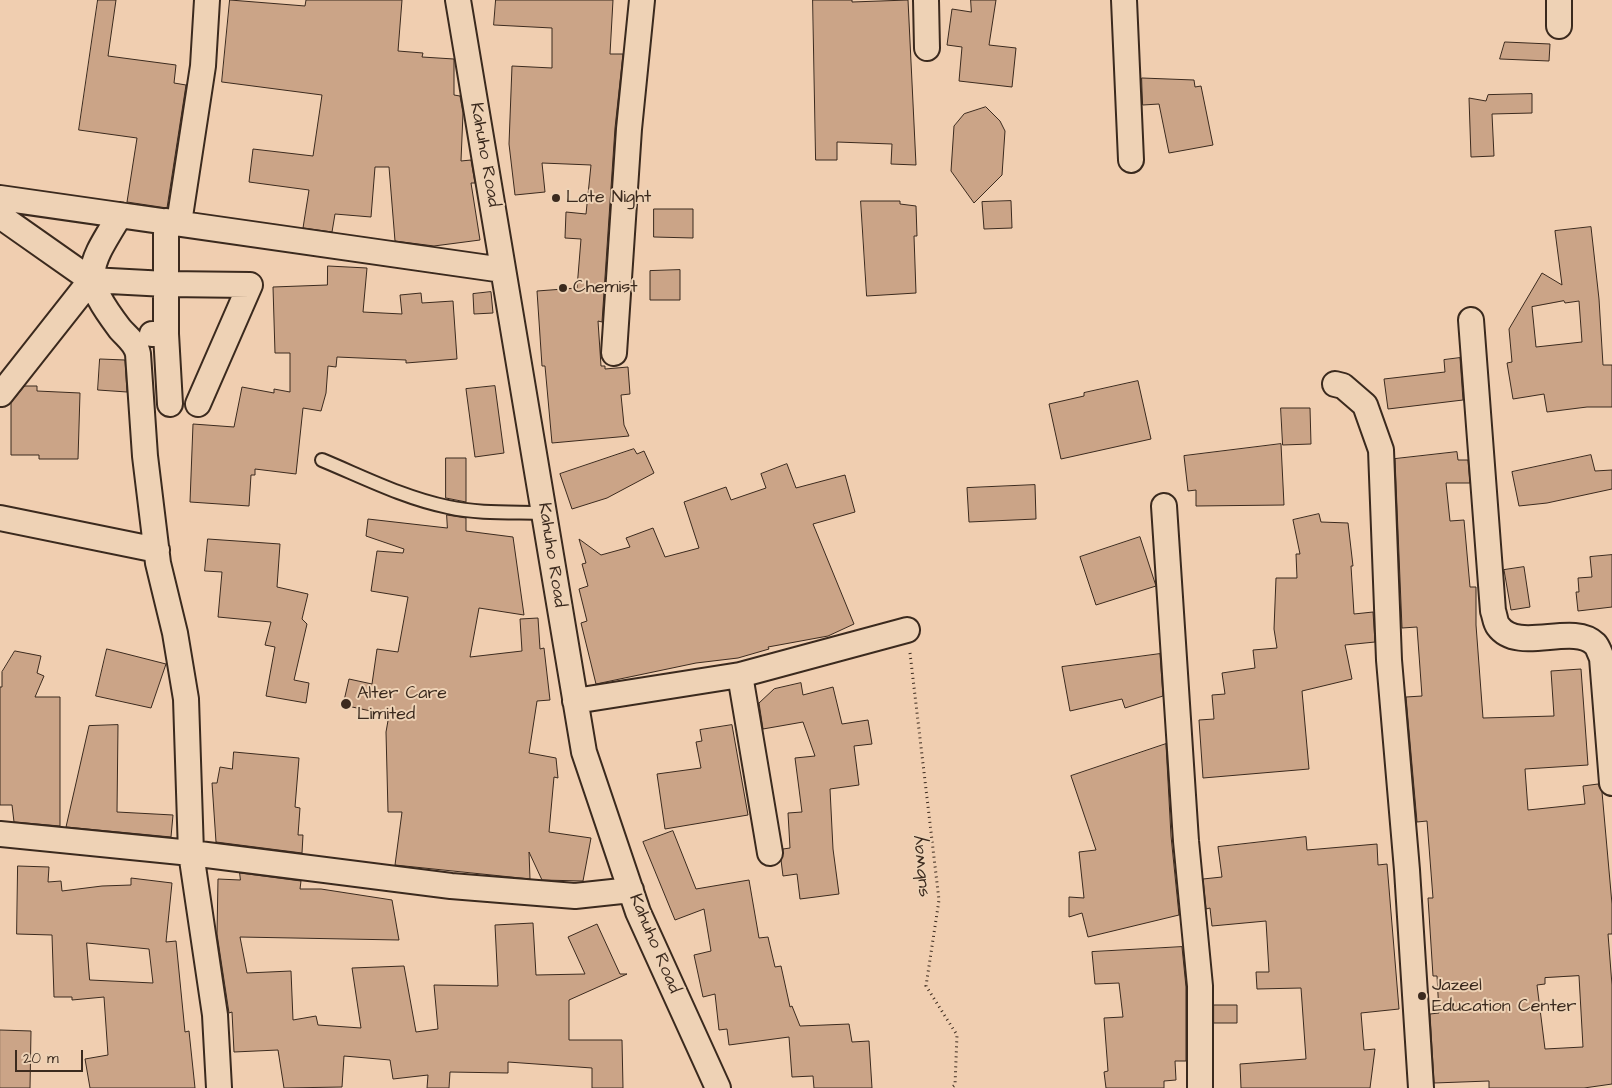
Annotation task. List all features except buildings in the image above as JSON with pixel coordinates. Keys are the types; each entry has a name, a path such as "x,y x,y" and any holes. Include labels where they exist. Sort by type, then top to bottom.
{"street":[{"path":"170,404 166,334 166,284 172,222 203,66 207,0"},
{"name":"Kahuho Road","path":"458,0 584,752 631,890 718,1088"},
{"path":"614,353 629,129 642,0"},
{"path":"926,0 927,48"},
{"path":"1124,0 1131,160"},
{"path":"1559,0 1560,26"},
{"path":"0,198 503,270"},
{"path":"1,394 91,280 98,252 120,215"},
{"path":"0,216 91,280 166,284 250,285 198,404"},
{"path":"91,280 100,302 135,344 138,354 145,456 157,550 175,633 186,699 191,853 215,1015 219,1088"},
{"path":"1471,320 1493,611 1497,626 1507,634 1523,638 1576,638 1595,644 1602,658 1612,783"},
{"path":"125,334 166,334"},
{"path":"1335,384 1343,386 1366,405 1381,450 1389,660 1407,870 1421,1088"},
{"path":"1164,506 1186,841 1200,986 1200,1088"},
{"path":"0,518 157,550"},
{"path":"575,701 740,675 907,630"},
{"path":"740,675 770,853"},
{"path":"0,834 191,853 451,886 575,896 631,890"}],"lane":[{"path":"322,460 415,498 450,508 483,512 544,513"}],"path":[{"name":"subway","path":"907,630 939,900 926,986 957,1035 955,1085 951,1088"}],"place":[{"name":"Late Night","path":"556,198"},
{"name":"Chemist","path":"563,288"},
{"name":"Alter Care Limited","path":"346,704"},
{"name":"Jazeel Education Center","path":"1422,996"}]}
